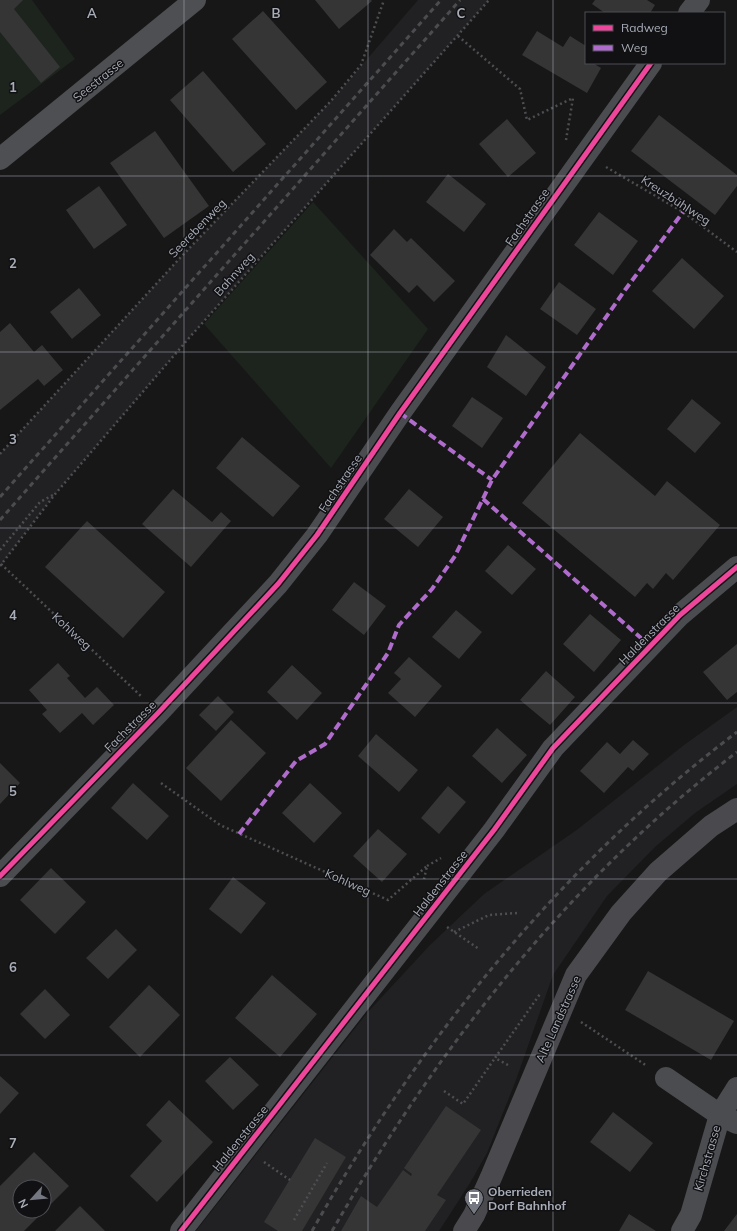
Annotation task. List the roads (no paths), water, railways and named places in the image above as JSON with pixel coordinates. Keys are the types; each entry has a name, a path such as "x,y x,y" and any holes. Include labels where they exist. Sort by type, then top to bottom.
{"main road":[{"name":"Seestrasse","path":"0,159 195,0"},
{"name":"Alte Landstrasse","path":"464,1231 474,1215 492,1175 576,975 621,913 658,872 711,826 737,809"}],"street":[{"path":"690,12 699,0"},
{"name":"Fachstrasse","path":"0,876 158,713 278,584 317,535 400,413 651,64"},
{"name":"Haldenstrasse","path":"181,1231 494,830 553,748 680,615 737,567"},
{"path":"666,1078 728,1119"},
{"name":"Kirchstrasse","path":"682,1231 728,1119 737,1088"}],"railway":[{"path":"0,497 441,0"},
{"path":"0,520 460,0"},
{"path":"312,1231 354,1160 400,1091 448,1024 499,960 553,898 611,840 672,784 737,732"},
{"path":"332,1231 373,1163 416,1097 462,1033 511,971 563,912 618,855 676,802 737,752"}],"place":[{"name":"Oberrieden Dorf Bahnhof","path":"474,1215"}]}
